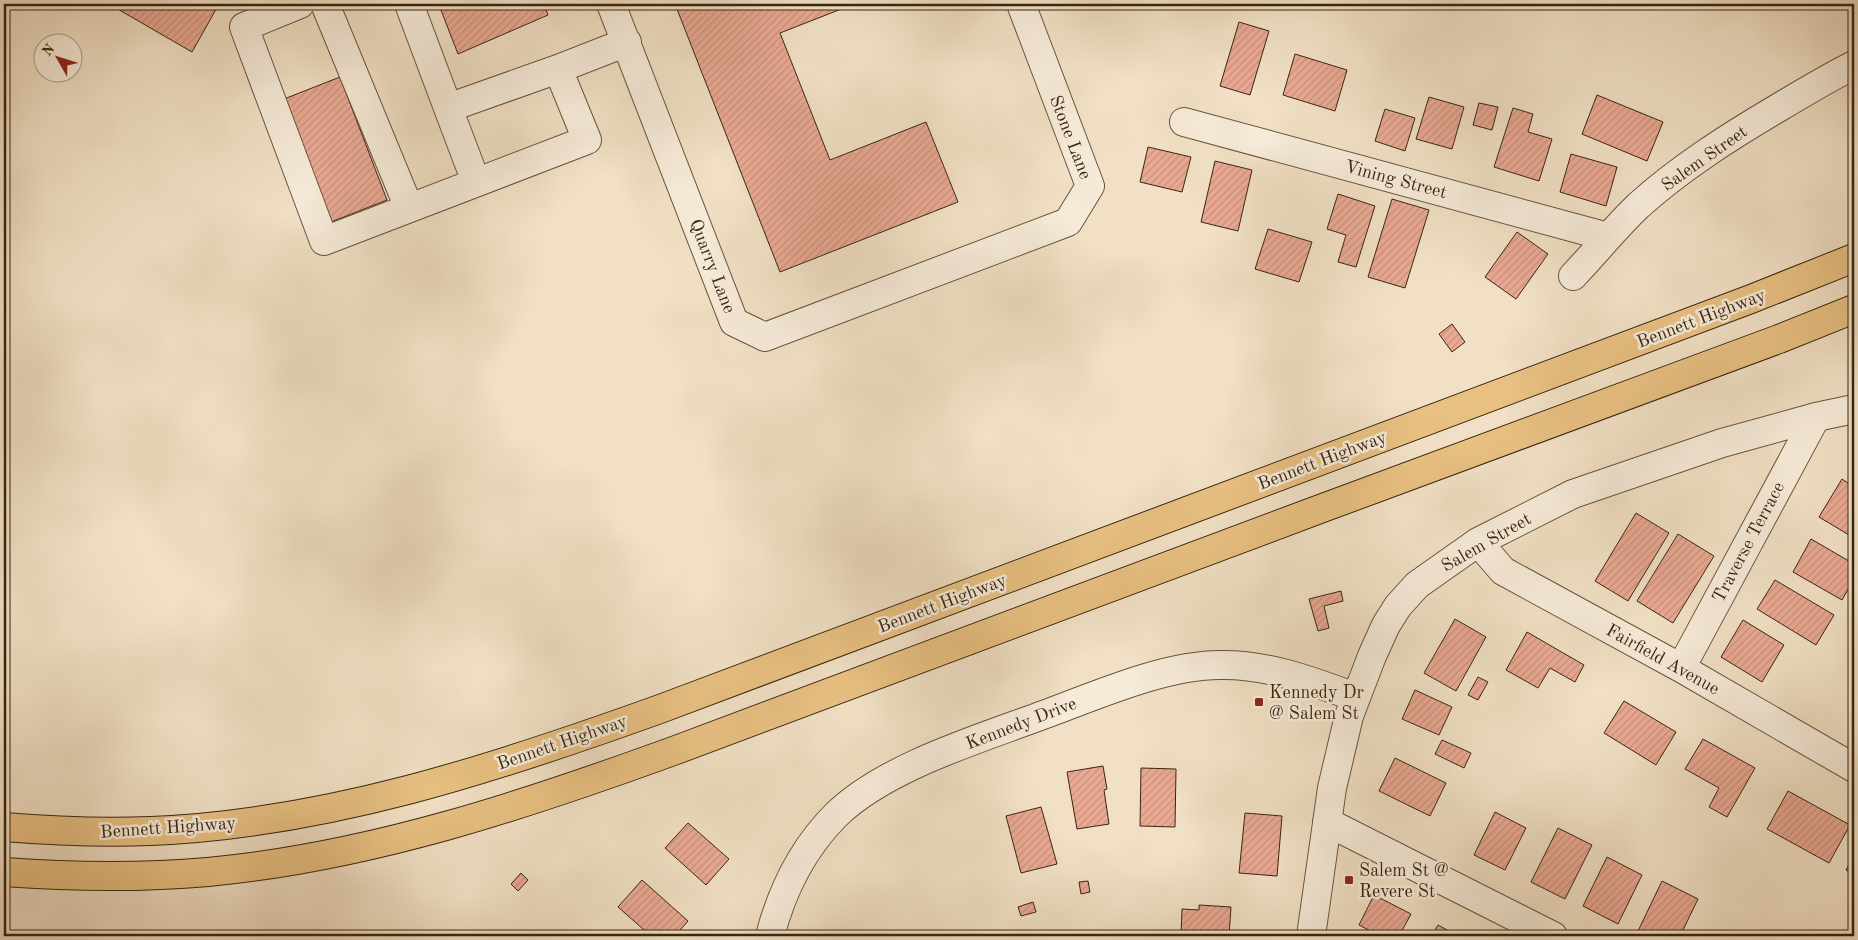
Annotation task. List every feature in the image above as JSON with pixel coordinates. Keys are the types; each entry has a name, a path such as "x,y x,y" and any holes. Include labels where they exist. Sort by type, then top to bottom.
{"highway":[{"name":"Bennett Highway","path":"4,827 99,832 152,831 247,822 358,802 494,765 660,709 1751,300 1854,258"},
{"path":"4,872 102,876 208,872 264,865 368,845 482,815 583,783 668,753 1854,309"}],"street":[{"path":"300,4 244,27 324,241 587,140 558,69"},
{"path":"325,4 409,208"},
{"path":"409,4 476,182"},
{"name":"Quarry Lane","path":"611,4 734,322 766,338 1024,239"},
{"name":"Stone Lane","path":"1021,4 1090,186 1068,222 1024,239"},
{"path":"448,108 627,42"},
{"name":"Salem Street","path":"1573,276 1608,236 1638,206 1713,148 1854,65"},
{"name":"Vining Street","path":"1184,122 1608,236"},
{"name":"Salem Street","path":"1311,936 1332,788 1356,697 1379,640 1398,606 1418,585 1478,542 1573,494 1722,443 1816,417 1854,409"},
{"name":"Traverse Terrace","path":"1681,668 1816,417"},
{"name":"Fairfield Avenue","path":"1478,542 1503,571 1681,668 1854,768"},
{"name":"Kennedy Drive","path":"770,936 790,880 816,838 836,815 851,802 903,770 939,755 1141,680 1199,667 1237,665 1277,672 1356,697"},
{"path":"1327,822 1553,936"}],"building":[{"path":"109,4 219,4 192,52"},
{"path":"544,4 548,15 458,54 439,5"},
{"path":"675,4 854,4 780,33 830,160 926,122 958,202 780,272"},
{"path":"1239,22 1269,31 1250,95 1220,86"},
{"path":"1295,54 1347,70 1335,111 1283,95"},
{"path":"340,77 387,200 331,222 284,99"},
{"path":"1597,95 1663,122 1647,161 1582,134"},
{"path":"1429,97 1464,107 1452,149 1416,139"},
{"path":"1479,103 1498,107 1492,130 1473,125"},
{"path":"1513,108 1533,114 1528,132 1552,139 1539,181 1494,167"},
{"path":"1385,109 1415,118 1405,151 1375,141"},
{"path":"1148,147 1191,157 1182,192 1140,182"},
{"path":"1571,154 1617,167 1606,206 1560,192"},
{"path":"1215,161 1252,170 1238,231 1201,222"},
{"path":"1338,194 1375,206 1356,267 1338,262 1346,235 1327,229"},
{"path":"1392,199 1429,210 1405,288 1368,277"},
{"path":"1268,229 1312,242 1299,282 1255,269"},
{"path":"1517,232 1548,254 1516,299 1485,277"},
{"path":"1452,324 1465,342 1452,352 1439,334"},
{"path":"1842,479 1854,487 1854,538 1819,517"},
{"path":"1636,513 1669,533 1628,601 1595,581"},
{"path":"1678,534 1714,556 1673,623 1637,601"},
{"path":"1811,539 1854,564 1854,586 1851,584 1842,600 1793,572"},
{"path":"1775,580 1834,615 1816,645 1757,609"},
{"path":"1341,591 1343,601 1324,606 1329,628 1318,631 1309,599"},
{"path":"1455,619 1486,637 1456,691 1424,673"},
{"path":"1743,620 1784,645 1762,682 1721,657"},
{"path":"1527,632 1584,665 1575,682 1550,668 1538,688 1506,670"},
{"path":"1478,677 1488,682 1478,700 1468,695"},
{"path":"1415,690 1452,707 1439,735 1402,719"},
{"path":"1624,701 1676,732 1656,765 1604,733"},
{"path":"1703,739 1755,768 1727,817 1709,807 1719,788 1685,769"},
{"path":"1442,740 1471,753 1464,768 1435,754"},
{"path":"1395,758 1446,783 1430,816 1379,791"},
{"path":"1103,766 1107,789 1104,790 1109,824 1077,829 1067,772"},
{"path":"1141,768 1176,769 1175,827 1140,826"},
{"path":"1788,791 1850,825 1829,863 1767,829"},
{"path":"1041,807 1057,864 1021,873 1006,816"},
{"path":"1495,812 1526,828 1505,870 1474,855"},
{"path":"1245,813 1282,816 1277,876 1239,873"},
{"path":"688,823 729,859 706,885 665,848"},
{"path":"1558,828 1592,845 1565,899 1531,882"},
{"path":"1854,856 1854,875 1846,870"},
{"path":"1607,857 1642,875 1618,924 1583,906"},
{"path":"521,873 528,880 518,891 511,884"},
{"path":"642,880 688,921 675,936 651,936 618,907"},
{"path":"1088,881 1090,892 1081,894 1079,882"},
{"path":"1662,881 1698,899 1680,936 1648,936 1638,931"},
{"path":"1374,895 1411,914 1399,936 1380,936 1359,925"},
{"path":"1033,902 1036,912 1021,916 1018,907"},
{"path":"1199,905 1231,907 1229,936 1181,936 1182,909 1199,910"},
{"path":"1438,925 1458,936 1432,936"}],"place":[{"name":"Kennedy Dr @ Salem St","path":"1259,702"},
{"name":"Salem St @ Revere St","path":"1349,880"}]}
